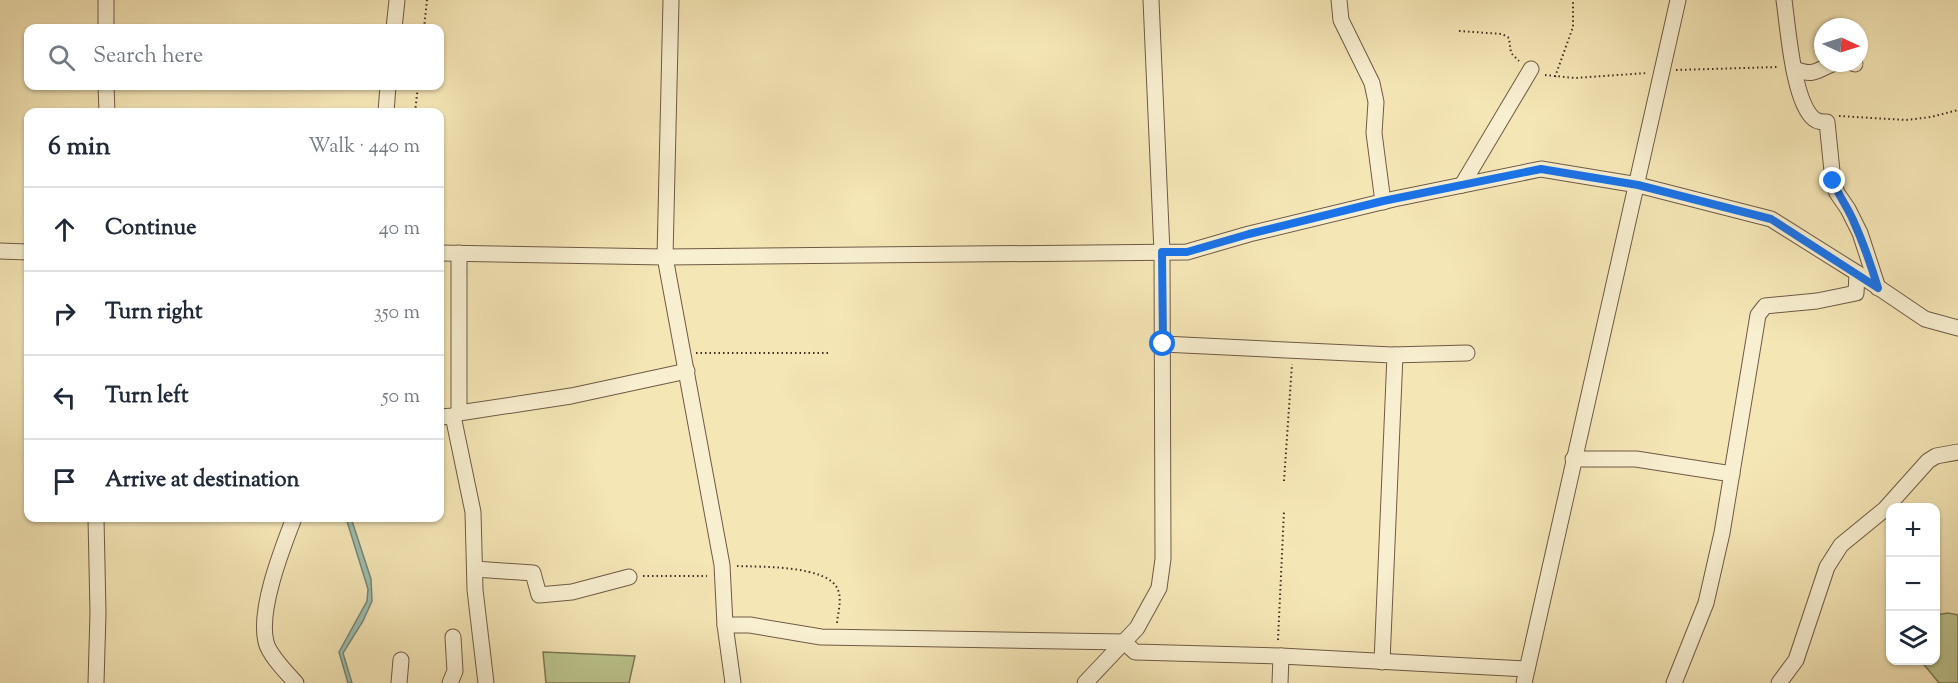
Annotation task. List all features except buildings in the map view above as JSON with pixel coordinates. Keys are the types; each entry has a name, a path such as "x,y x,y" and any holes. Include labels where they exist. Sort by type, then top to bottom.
{"street":[{"path":"106,0 106,24"},
{"path":"394,24 397,0"},
{"path":"671,0 665,257 722,570 725,625 733,683"},
{"path":"1085,683 1137,628 1159,588 1163,559 1162,252 1151,0"},
{"path":"1340,0 1341,20 1372,83 1376,102 1374,133 1383,201"},
{"path":"725,625 750,625 835,638 1124,642 1135,652 1279,656 1382,662 1526,676 1678,0"},
{"path":"1784,0 1796,83 1812,118 1819,122 1827,122 1833,181 1837,193 1860,233 1878,288"},
{"path":"1462,185 1531,69"},
{"path":"1794,69 1806,74 1817,72"},
{"path":"106,90 107,108"},
{"path":"386,108 388,90"},
{"path":"444,253 665,257 1187,252 1249,234 1383,201 1541,169 1638,185 1771,219 1925,319 1958,328"},
{"path":"0,251 24,252"},
{"path":"459,253 450,415 473,512 475,569 486,683"},
{"path":"1674,683 1706,603 1722,533 1758,315 1765,306 1817,301 1856,292 1857,273"},
{"path":"1163,344 1395,355 1467,353"},
{"path":"1382,662 1395,355"},
{"path":"450,415 571,396 687,371"},
{"path":"1779,683 1796,660 1827,567 1841,545 1885,508 1928,461 1936,456 1958,452"},
{"path":"1573,459 1636,459 1732,474"},
{"path":"96,522 98,613 96,683"},
{"path":"292,522 276,564 264,623 266,645 296,683"},
{"path":"475,569 533,573 539,595 572,592 628,577"},
{"path":"450,683 455,671 453,637"},
{"path":"1279,656 1280,683"},
{"path":"399,683 401,660"}],"path":[{"path":"424,24 427,0"},
{"path":"1555,77 1573,27 1573,0"},
{"path":"1459,31 1502,34 1509,38 1511,53 1517,60 1531,69 1555,77 1608,77 1693,69 1770,66 1794,69"},
{"path":"415,108 418,90"},
{"path":"1827,122 1829,119 1849,115 1906,120 1958,110"},
{"path":"1284,481 1292,350"},
{"path":"684,352 828,353"},
{"path":"1279,656 1284,511"},
{"path":"628,577 722,570 810,572 825,577 837,588 840,599 835,638"}],"green space":[{"path":"1940,614 1958,615 1958,683 1939,683 1924,665 1940,665"},
{"path":"543,652 635,656 629,683 546,683"}],"shaded area":[{"path":"347,522 352,522 371,579 372,601 363,621 343,653 352,683 348,683 339,652 367,601 368,589"}],"route":[{"path":"1163,344 1162,252 1187,252 1249,234 1383,201 1541,169 1638,185 1771,219 1878,288 1860,233 1837,193 1833,181"}]}
